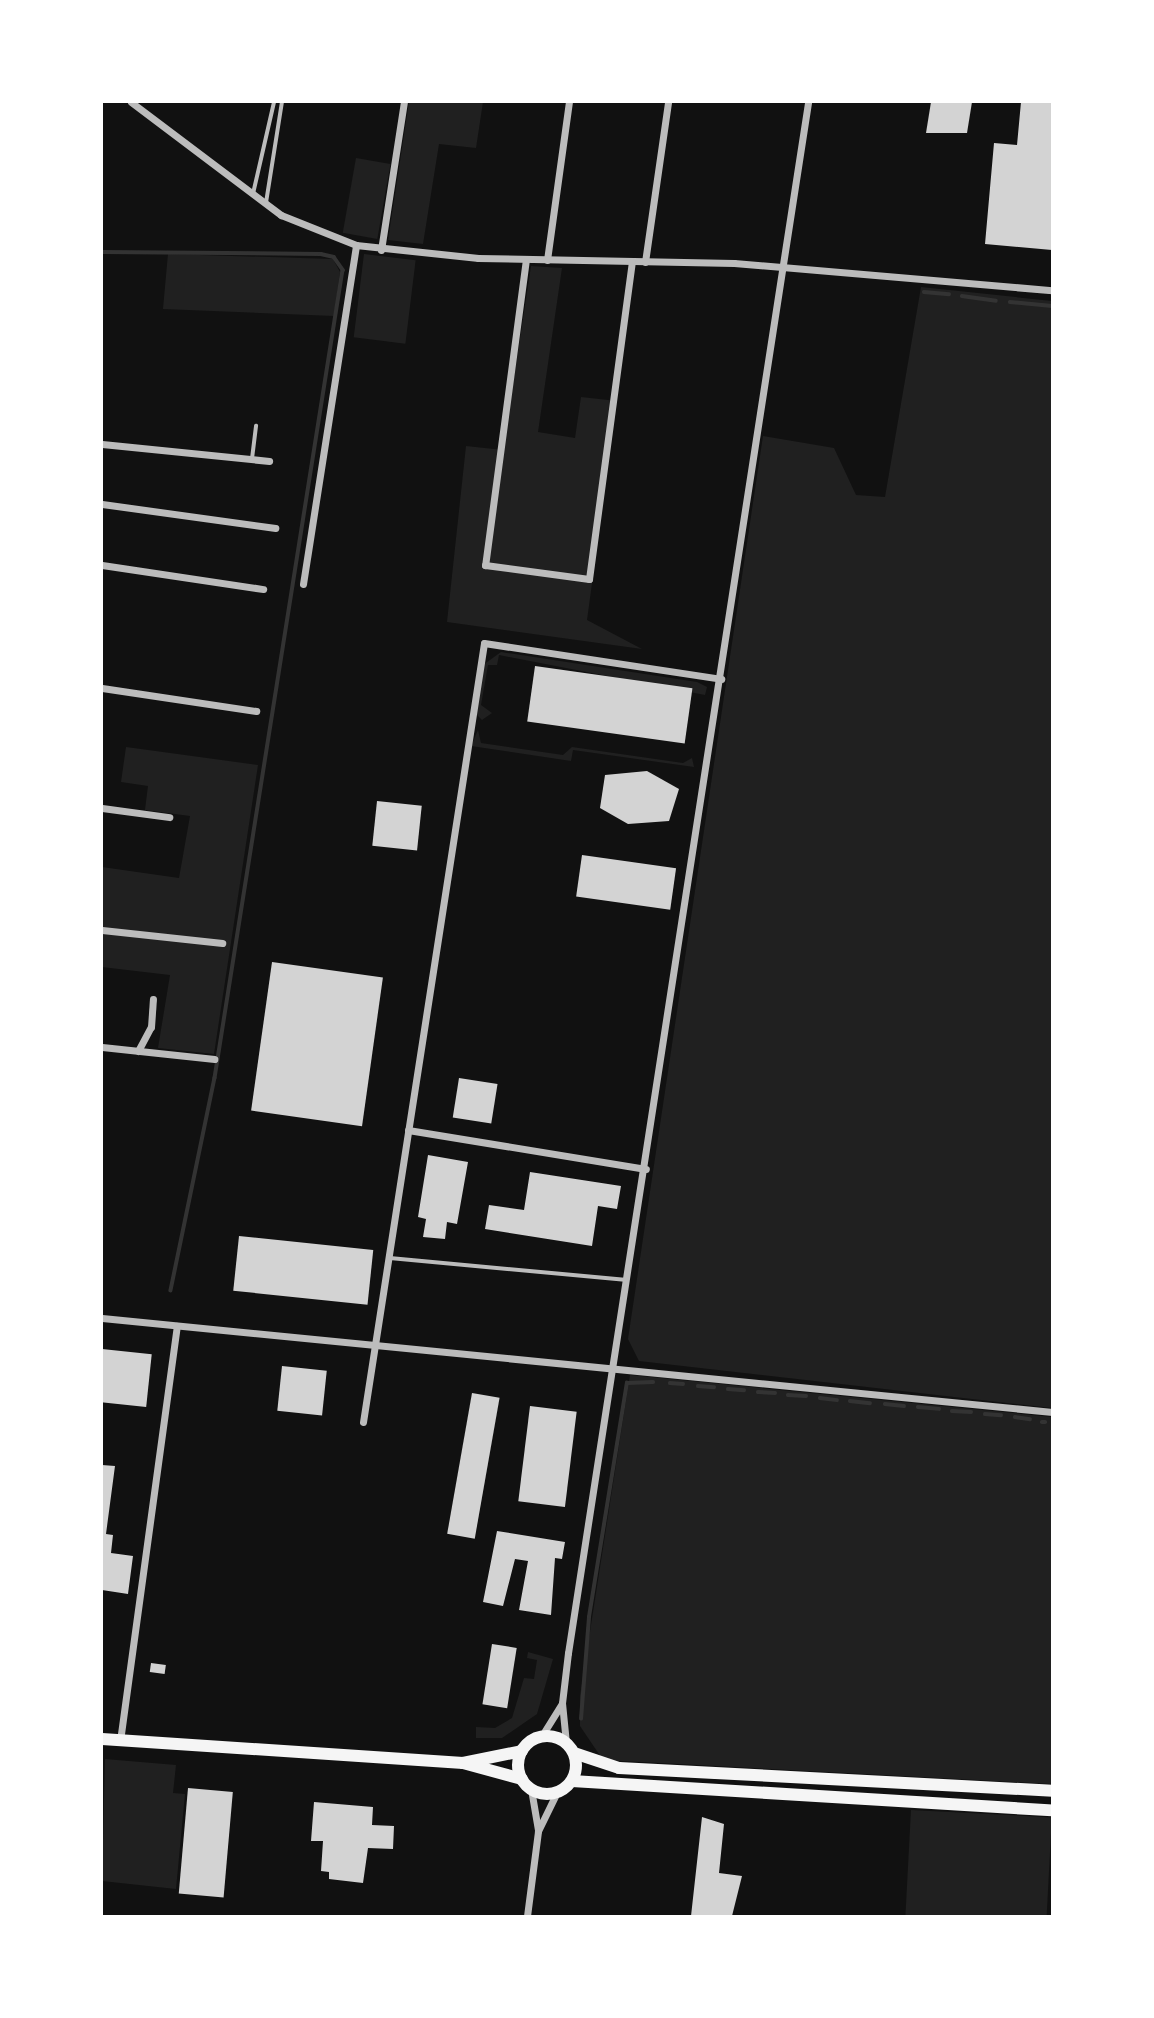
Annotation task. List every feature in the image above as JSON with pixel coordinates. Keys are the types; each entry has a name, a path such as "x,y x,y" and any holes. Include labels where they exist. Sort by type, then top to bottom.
{"main road":[{"path":"463,1763 522,1751 541,1737 620,1768 1052,1791"},
{"path":"102,1739 463,1763 522,1779 531,1789 557,1792 572,1781 1052,1810"},
{"path":"570,1748 572,1781"},
{"path":"522,1751 522,1779"}],"street":[{"path":"131,102 298,225 356,245 382,250 526,259 783,267 1052,290"},
{"path":"382,250 404,102"},
{"path":"547,260 569,102"},
{"path":"645,262 668,102"},
{"path":"570,1748 562,1703 808,102"},
{"path":"303,584 356,245"},
{"path":"526,259 485,565 589,579 632,262"},
{"path":"102,444 269,461"},
{"path":"102,503 275,528"},
{"path":"102,565 263,589"},
{"path":"363,1422 484,643 721,679"},
{"path":"102,688 256,711"},
{"path":"102,808 169,817"},
{"path":"102,930 222,943"},
{"path":"138,1051 151,1027 153,999"},
{"path":"102,1047 214,1059"},
{"path":"408,1130 646,1169"},
{"path":"102,1318 1052,1412"},
{"path":"120,1741 177,1326"},
{"path":"541,1737 562,1703"},
{"path":"527,1916 538,1831 531,1789"},
{"path":"538,1831 557,1792"}],"lane":[{"path":"253,194 274,102"},
{"path":"266,203 282,102"},
{"path":"252,459 256,426"},
{"path":"388,1258 629,1280"}],"shaded area":[{"path":"409,102 483,102 476,148 439,144 423,244 388,240"},
{"path":"356,158 390,164 377,239 343,233"},
{"path":"168,254 333,259 340,272 334,316 163,309"},
{"path":"364,254 416,260 405,344 354,337"},
{"path":"531,266 562,268 538,432 575,438 581,397 617,401 587,620 642,649 447,622 466,446 503,450"},
{"path":"921,287 1052,301 1052,1408 639,1361 628,1339 763,436 834,448 856,495 885,497"},
{"path":"501,652 697,682 707,687 705,695 499,655 497,665 488,665 481,705 492,713 482,720 476,714 483,665"},
{"path":"478,730 481,743 563,755 572,747 683,763 692,758 694,767 573,750 571,761 471,746"},
{"path":"126,747 258,765 214,1054 158,1048 170,975 102,967 102,867 179,878 190,816 145,810 148,786 121,782"},
{"path":"630,1375 1052,1417 1052,1784 603,1760 580,1726 580,1696"},
{"path":"528,1652 553,1659 537,1714 502,1738 476,1738 476,1727 495,1728 512,1718 524,1678 534,1679 537,1660 527,1658"},
{"path":"105,1759 176,1765 173,1793 185,1794 176,1889 102,1881"},
{"path":"911,1810 1052,1817 1047,1916 905,1916"}],"building":[{"path":"931,102 972,102 967,133 926,133"},
{"path":"1021,102 1052,102 1052,250 985,244 994,143 1017,145"},
{"path":"535,666 692,688 685,744 527,721"},
{"path":"647,771 679,789 669,821 628,824 600,808 605,775"},
{"path":"377,801 422,806 417,850 372,846"},
{"path":"582,855 676,868 670,910 576,897"},
{"path":"272,962 383,978 362,1126 251,1111"},
{"path":"459,1078 498,1084 491,1124 453,1118"},
{"path":"428,1155 468,1162 457,1224 447,1222 445,1239 423,1237 426,1219 418,1217"},
{"path":"530,1172 621,1186 617,1209 598,1206 592,1246 485,1229 489,1205 524,1210"},
{"path":"239,1236 373,1250 368,1305 233,1291"},
{"path":"102,1349 152,1354 146,1407 102,1402"},
{"path":"282,1366 327,1371 322,1415 277,1411"},
{"path":"472,1393 500,1398 475,1539 447,1534"},
{"path":"530,1406 577,1412 565,1507 518,1501"},
{"path":"102,1465 115,1466 106,1534 113,1535 111,1553 133,1556 128,1594 102,1590"},
{"path":"497,1531 565,1542 562,1559 555,1558 551,1615 519,1610 528,1561 515,1559 503,1606 483,1602"},
{"path":"492,1644 517,1648 507,1708 482,1704"},
{"path":"151,1663 166,1665 165,1674 150,1672"},
{"path":"188,1788 233,1792 224,1898 179,1894"},
{"path":"314,1802 373,1807 372,1825 394,1826 393,1849 368,1848 363,1883 329,1879 329,1872 321,1871 323,1841 311,1841"},
{"path":"702,1817 724,1824 719,1873 742,1876 732,1916 691,1916"}],"waterway":[{"path":"102,252 321,254 334,257 343,270 215,1078 171,1290"},
{"path":"924,292 949,294"},
{"path":"962,296 996,301"},
{"path":"1010,302 1052,306"},
{"path":"581,1719 589,1617 627,1383 653,1382"},
{"path":"670,1383 683,1384"},
{"path":"698,1386 714,1387"},
{"path":"728,1389 744,1390"},
{"path":"758,1392 775,1393"},
{"path":"788,1395 806,1396"},
{"path":"820,1398 837,1400"},
{"path":"850,1401 870,1403"},
{"path":"885,1404 904,1406"},
{"path":"918,1407 939,1409"},
{"path":"952,1411 971,1412"},
{"path":"985,1414 1001,1415"},
{"path":"1015,1417 1030,1419"}]}
